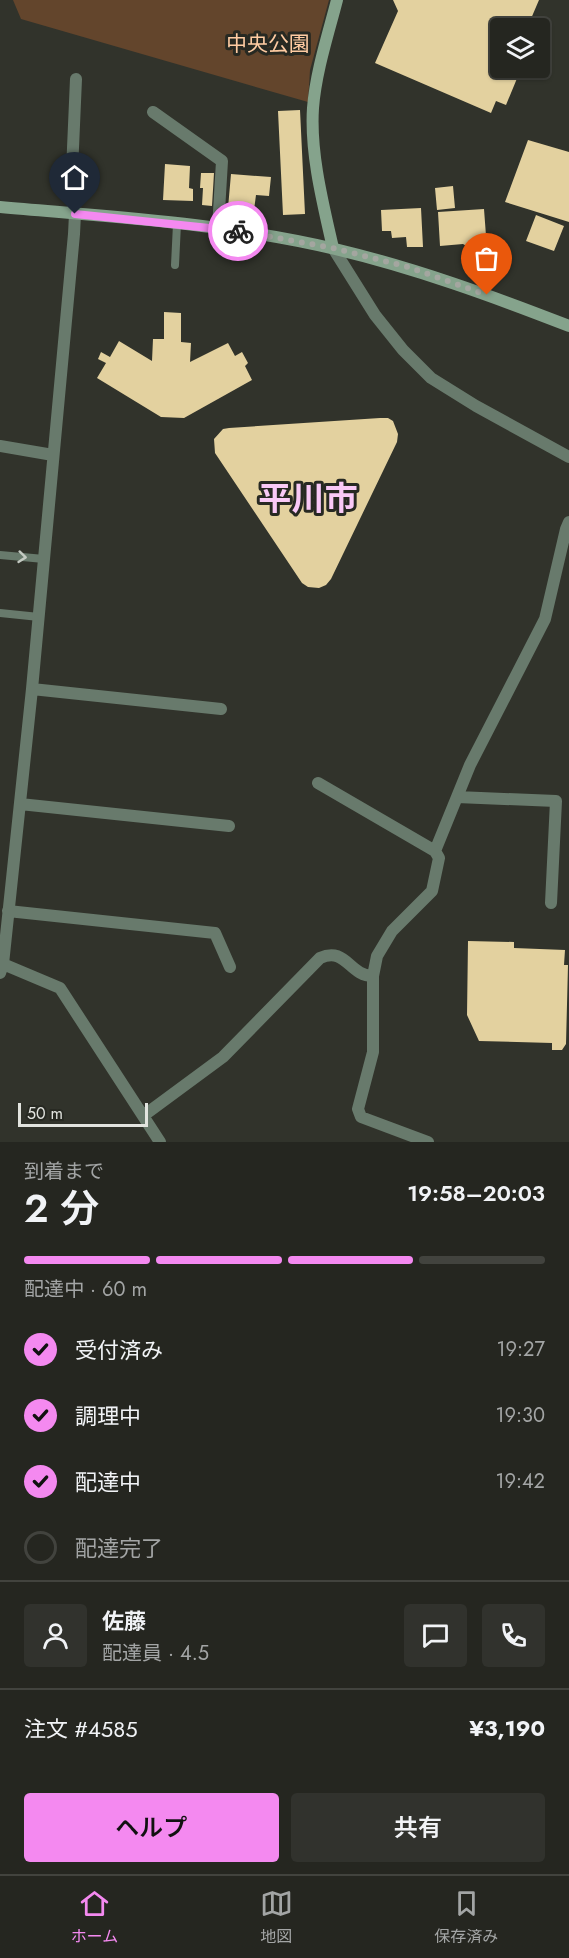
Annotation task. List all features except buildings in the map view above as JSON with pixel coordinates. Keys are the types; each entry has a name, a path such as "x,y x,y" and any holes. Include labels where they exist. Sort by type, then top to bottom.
{"main road":[{"path":"333,248 313,134 319,70 337,0"},
{"path":"0,207 219,228 333,248 408,267 569,326"}],"street":[{"path":"76,79 71,194 75,214 32,689 1,968 60,988 160,1142"},
{"path":"153,112 222,161 219,228"},
{"path":"333,248 375,315 403,350 430,378 569,458"},
{"path":"0,446 53,455"},
{"path":"435,851 470,765 545,619 569,522"},
{"path":"32,689 221,709"},
{"path":"318,783 435,851 438,858 432,891 392,931 377,956 373,976 373,1052 358,1109 361,1117 428,1142"},
{"path":"458,796 556,801 551,903"},
{"path":"20,804 229,826"},
{"path":"8,911 215,933 230,967"},
{"path":"143,1116 223,1057 320,958 329,954 339,956 364,976 373,976"}],"lane":[{"path":"175,265 177,224"},
{"path":"0,555 44,560"},
{"path":"0,613 39,617"}],"green space":[{"name":"中央公園","path":"13,0 329,0 310,70 308,102 21,19"}],"way so far":[{"path":"238,231 333,248 408,267 487,295"}],"district":[{"name":"平川市","path":"308,498"}],"route":[{"path":"75,214 238,231"}]}
